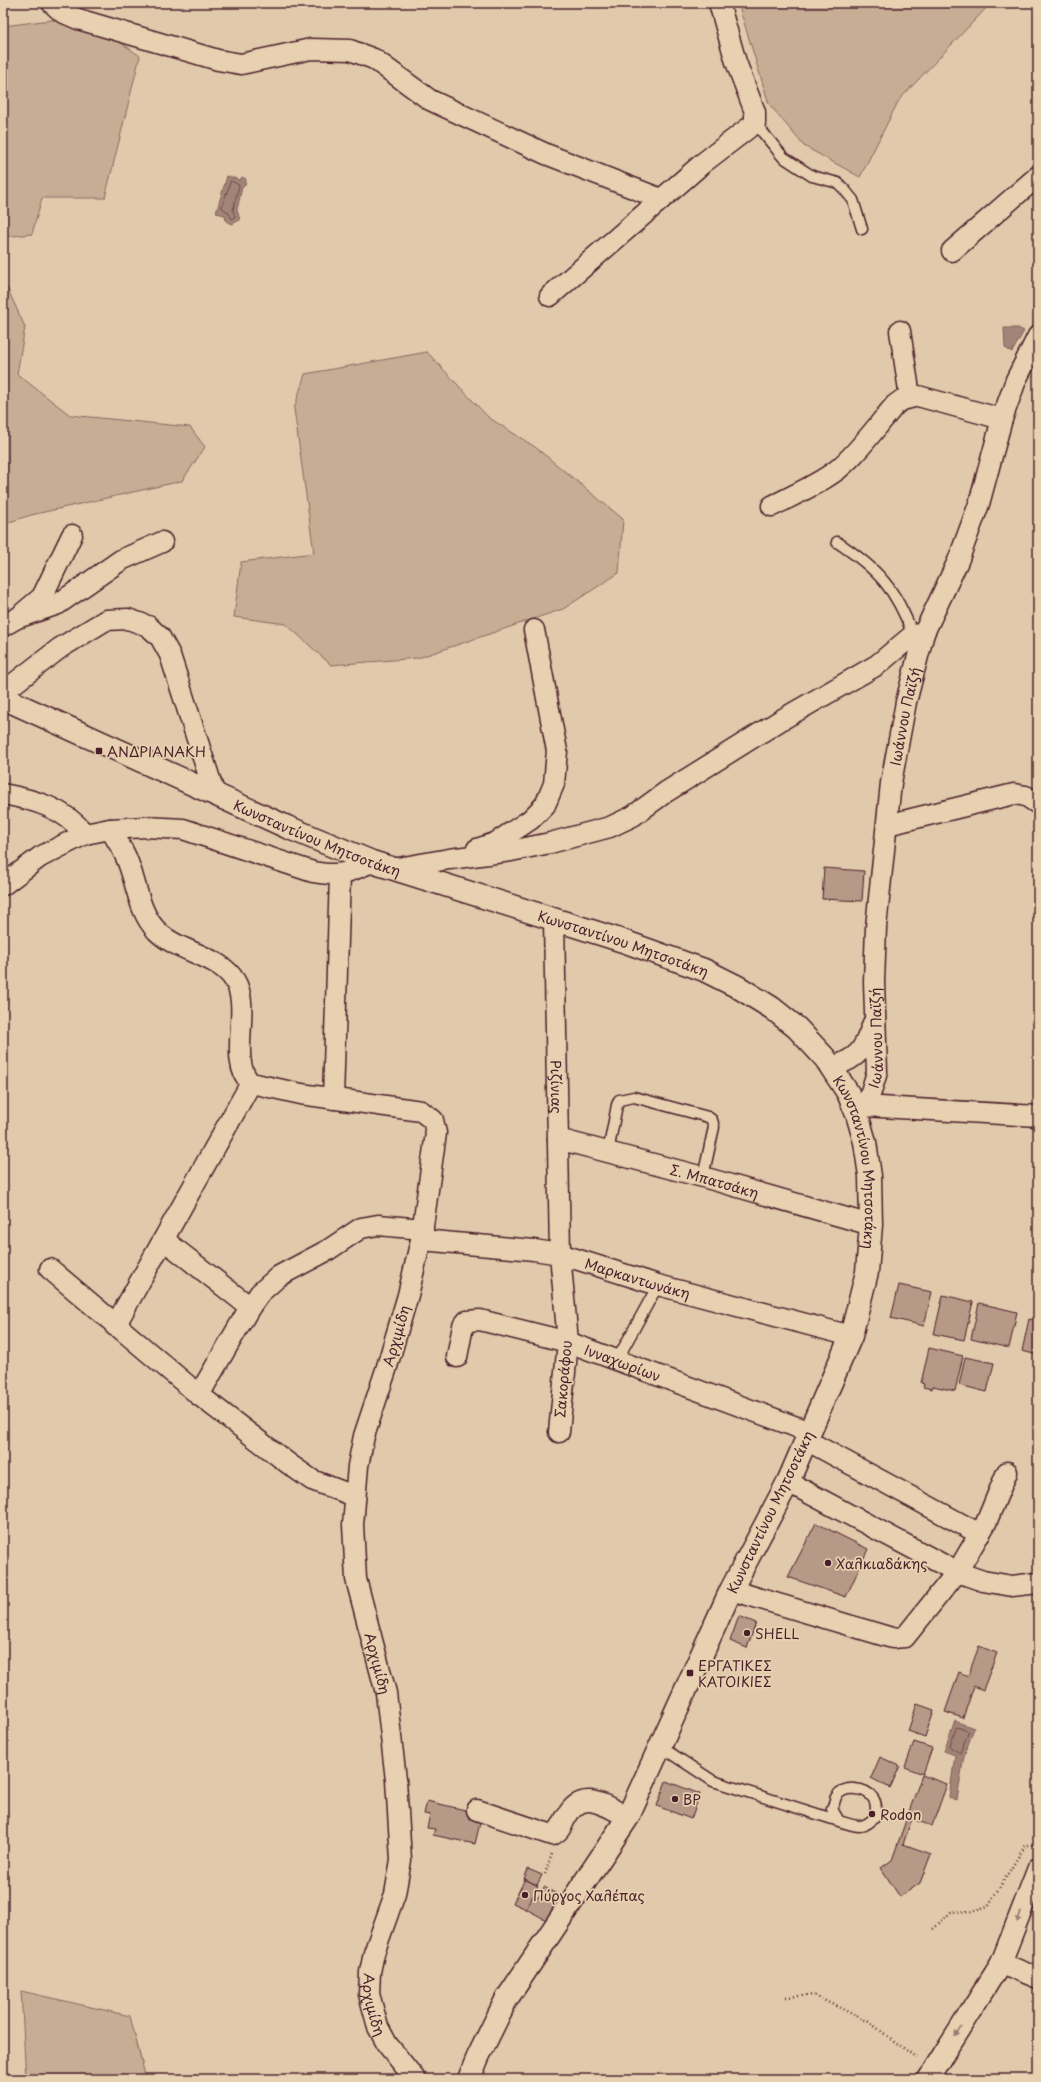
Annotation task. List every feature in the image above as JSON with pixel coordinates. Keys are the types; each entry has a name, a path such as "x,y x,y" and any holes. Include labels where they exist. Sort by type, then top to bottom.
{"main road":[{"name":"Κωνσταντίνου Μητσοτάκη","path":"3,698 214,795 372,862 623,941 704,970 738,987 772,1008 797,1028 832,1067 860,1110 870,1176 871,1225 866,1272 851,1336 788,1482 731,1590 628,1817 506,2000 469,2079"}],"street":[{"path":"52,3 62,12 78,19 218,60 241,64 311,49 329,48 350,50 374,59 430,100 546,154 661,199"},
{"path":"550,296 727,143 752,127 755,123 755,112 736,62 719,3"},
{"path":"952,251 1038,176"},
{"path":"900,331 910,397"},
{"name":"Ιωάννου Παϊζή","path":"860,1110 875,1081 878,1064 875,1019 876,927 886,825 899,737 919,634 958,561 979,504 1002,419 1016,380 1038,336"},
{"path":"772,506 814,485 837,470 856,453 895,406 910,397 926,398 1002,419"},
{"path":"10,622 42,597 72,535"},
{"path":"10,622 58,604 121,560 162,542"},
{"path":"3,692 60,648 106,620 128,619 148,626 160,637 170,655 214,795"},
{"path":"449,859 494,843 530,820 545,806 554,784 557,751 534,630"},
{"path":"392,869 449,859 517,850 610,827 633,816 666,792 781,720 877,666 919,634"},
{"path":"3,794 40,803 55,809 74,821 85,834"},
{"path":"886,825 1014,794 1026,796 1038,804"},
{"path":"3,885 40,857 85,834 110,829 146,827 183,829 313,872 340,875 372,862"},
{"path":"110,829 125,853 140,905 156,930 179,948 221,966 235,980 240,991 242,1017 240,1049 242,1072 250,1083 115,1326"},
{"path":"332,1099 340,875"},
{"name":"Ριζίνιας","path":"554,920 560,1254"},
{"path":"832,1067 844,1063 858,1055 866,1044 875,1019"},
{"path":"858,1055 878,1064"},
{"name":"Αρχιμίδη","path":"250,1083 301,1094 421,1111 428,1114 433,1120 436,1133 422,1234 408,1295 386,1370 364,1436 354,1496 353,1525 355,1572 386,1693 396,1780 401,1860 395,1894 374,1953 370,1972 369,1994 378,2027 387,2044 415,2079"},
{"path":"860,1110 1038,1116"},
{"name":"Σ. Μπατσάκη","path":"558,1139 703,1176 871,1225"},
{"name":"Μαρκαντωνάκη","path":"198,1395 250,1307 260,1293 279,1276 328,1250 361,1228 378,1225 422,1234 560,1254 658,1285 851,1336"},
{"path":"164,1240 250,1307"},
{"name":"Σακοράφου","path":"558,1432 568,1342 560,1254"},
{"path":"50,1269 115,1326 198,1395 312,1480 354,1496"},
{"name":"Ινναχωρίων","path":"457,1358 463,1326 467,1321 480,1320 568,1342 808,1436 980,1534"},
{"path":"731,1590 899,1639 905,1637 957,1572 986,1523 1007,1472"},
{"path":"788,1482 957,1572 983,1581 1012,1586 1038,1583"},
{"path":"477,1810 552,1835 558,1833 572,1808 581,1801 587,1800 597,1803 628,1817"},
{"path":"930,2074 1001,1963 1038,1868"},
{"path":"1001,1963 1038,1978"}],"lane":[{"path":"755,123 783,157 789,162 812,176 838,183 853,200 862,229"},
{"path":"837,542 861,560 891,588 919,634"},
{"path":"608,1152 619,1100 634,1097 708,1117 712,1120 714,1127 703,1176"},
{"path":"617,1360 658,1285"},
{"path":"661,1747 714,1781 839,1821 858,1827 868,1825 876,1816 876,1805 873,1798 862,1790 848,1789 837,1796 832,1809 839,1821"}],"path":[{"path":"933,1929 951,1912 971,1911 988,1906 1011,1866 1025,1846 1038,1842"},
{"path":"786,1996 813,1995 869,2022 904,2050 930,2074"}],"shaded area":[{"path":"738,3 991,3 899,100 860,177 804,146 769,104"},
{"path":"83,16 140,56 105,198 42,198 32,234 3,237 3,26"},
{"path":"3,279 25,327 17,374 70,415 190,427 205,447 182,481 31,515 3,524"},
{"path":"427,352 488,417 535,447 623,519 619,573 563,609 418,658 331,665 286,624 234,617 241,562 314,553 294,409 305,374"},
{"path":"21,1991 130,2016 146,2079 26,2079"}],"water":[{"path":"227,176 240,180 242,177 246,179 245,185 242,187 237,210 240,220 232,224 226,221 225,215 216,213"},
{"path":"1004,328 1018,328 1024,331 1012,352 1005,348"},
{"path":"955,1721 974,1728 964,1756 957,1800 949,1798 955,1755 944,1751"}],"building":[{"path":"824,868 864,871 862,901 822,899"},
{"path":"899,1285 932,1292 924,1326 891,1318"},
{"path":"943,1295 973,1302 964,1340 934,1334"},
{"path":"979,1303 1017,1312 1009,1348 971,1339"},
{"path":"1029,1319 1038,1321 1038,1355 1022,1351"},
{"path":"929,1348 963,1356 955,1391 933,1386 932,1389 923,1387 924,1384 921,1383"},
{"path":"965,1357 994,1363 987,1392 959,1385"},
{"name":"Χαλκιαδάκης","path":"816,1523 868,1549 846,1597 788,1577"},
{"path":"739,1616 756,1623 747,1648 730,1641"},
{"path":"979,1646 997,1653 983,1690 974,1686 963,1718 945,1712 959,1672 968,1676"},
{"path":"917,1704 934,1710 925,1737 908,1731"},
{"path":"914,1742 932,1748 923,1774 905,1767"},
{"path":"880,1757 900,1766 890,1788 871,1778"},
{"path":"922,1775 947,1784 932,1826 912,1819 903,1844 931,1854 920,1883 900,1897 881,1868 892,1860"},
{"path":"666,1781 700,1794 691,1819 657,1806"},
{"path":"427,1801 482,1814 475,1844 433,1835 435,1829 427,1828 430,1815 424,1814"},
{"path":"528,1869 542,1875 537,1885 524,1879"},
{"path":"525,1879 538,1886 526,1909 513,1903"},
{"path":"544,1887 564,1898 550,1922 526,1909 533,1896 538,1898"}],"place":[{"name":"ΑΝΔΡΙΑΝΑΚΗ","path":"99,751"},
{"name":"Χαλκιαδάκης","path":"828,1563"},
{"name":"SHELL","path":"747,1633"},
{"name":"ΕΡΓΑΤΙΚΕΣ ΚΑΤΟΙΚΙΕΣ","path":"690,1673"},
{"name":"BP","path":"675,1799"},
{"name":"Rodon","path":"872,1814"},
{"name":"Πύργος Χαλέπας","path":"525,1895"}]}
